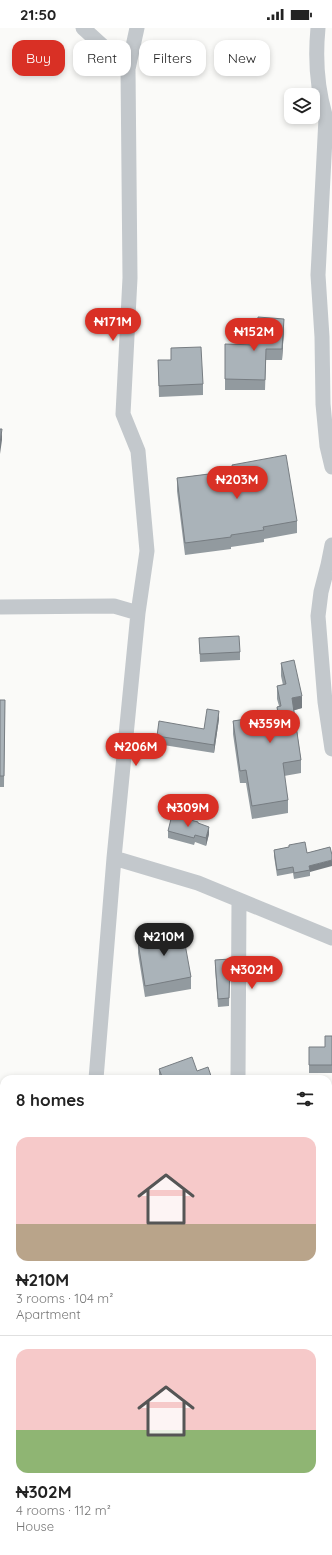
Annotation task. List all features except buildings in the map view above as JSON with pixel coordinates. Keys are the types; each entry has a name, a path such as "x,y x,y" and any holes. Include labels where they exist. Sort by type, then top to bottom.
{"street":[{"path":"83,28 96,40"},
{"path":"131,55 137,28"},
{"path":"318,28 317,70 320,98 329,118 318,275 322,337 323,404 332,467"},
{"path":"96,1075 114,858 138,613 147,551 138,451 123,414 130,278 128,76"},
{"path":"332,545 330,564 321,592 318,616 325,702 332,748"},
{"path":"0,606 114,606 138,613"},
{"path":"114,858 198,883 332,938"},
{"path":"238,1075 239,900"}]}
